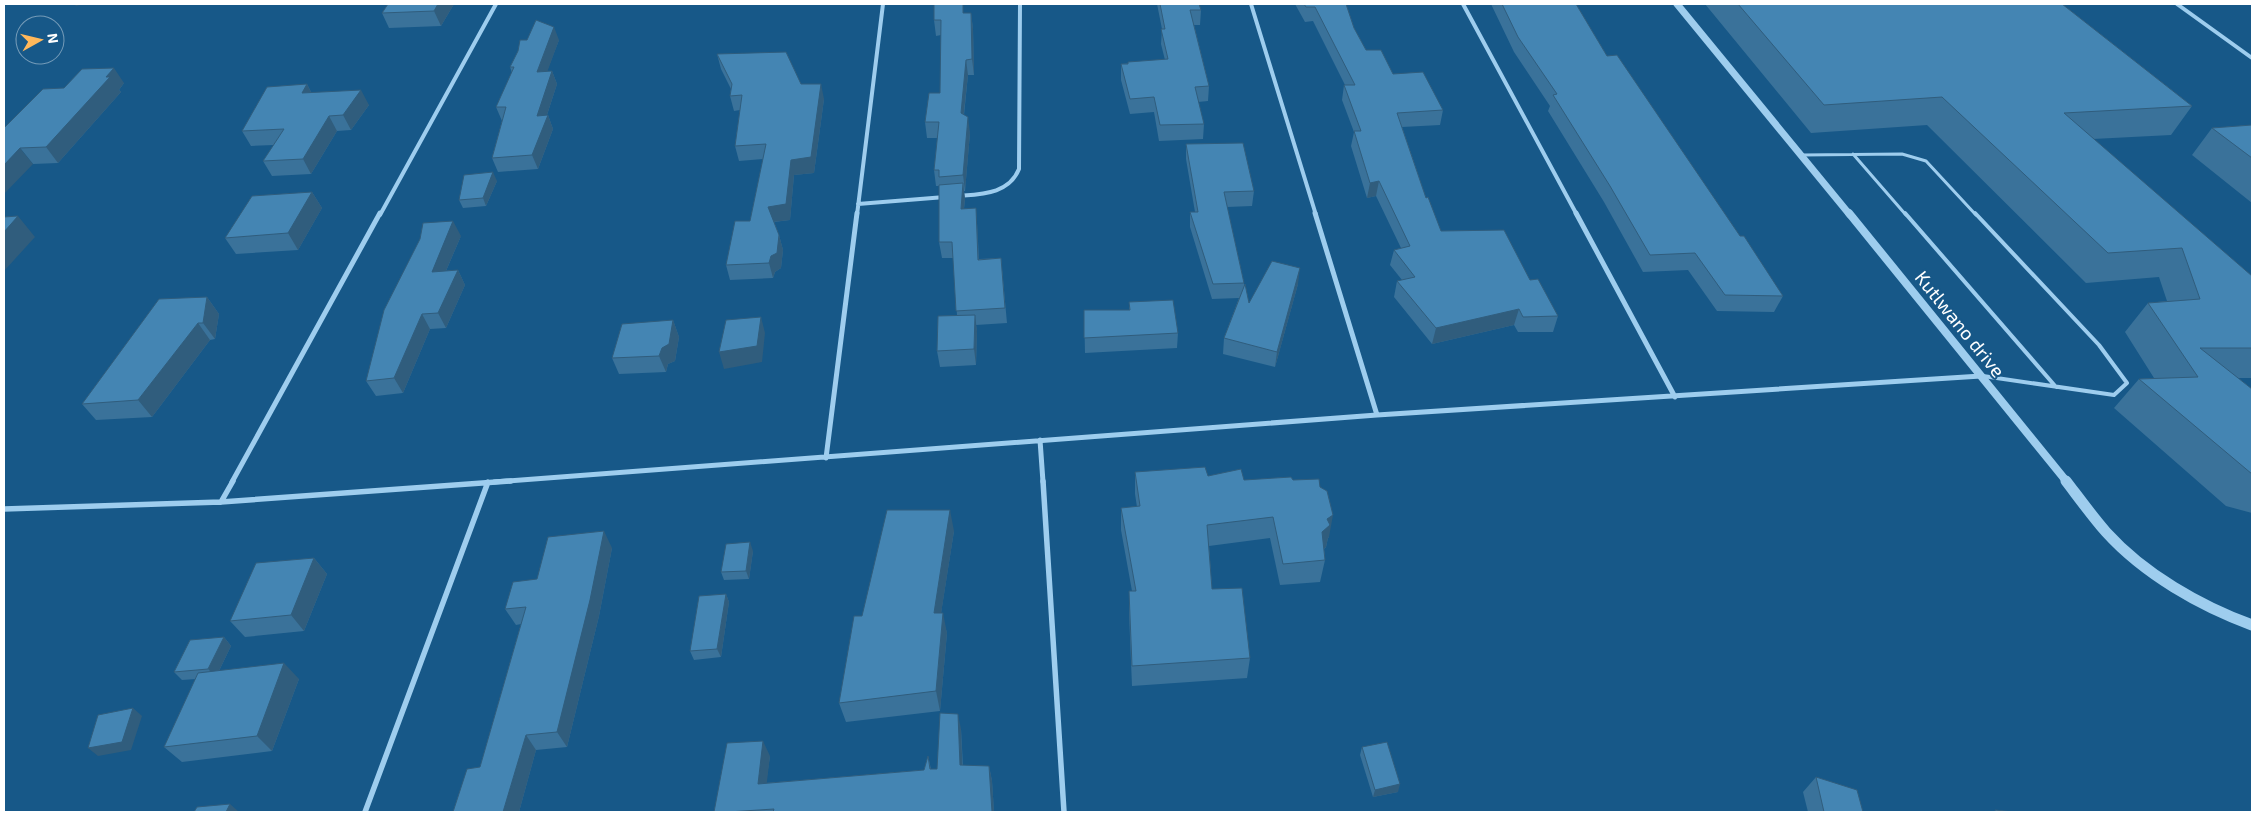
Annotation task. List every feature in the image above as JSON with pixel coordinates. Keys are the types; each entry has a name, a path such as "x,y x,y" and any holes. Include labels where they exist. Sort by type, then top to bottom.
{"street":[{"path":"221,502 496,4"},
{"path":"826,458 883,4"},
{"path":"858,204 988,193 1002,188 1018,176 1020,4"},
{"path":"1250,4 1377,415"},
{"path":"1463,4 1675,397"},
{"name":"Kutlwano drive","path":"1677,4 1982,376 2107,533 2123,548 2170,584 2222,613 2252,625"},
{"path":"2177,4 2252,58"},
{"path":"4,509 221,502 826,458 1377,415 1982,376"},
{"path":"1040,440 1064,812"},
{"path":"365,812 488,482"}],"lane":[{"path":"1853,154 2056,387"},
{"path":"1800,155 1902,154 1926,161 2099,346 2127,383 2114,395 1982,376"}],"building":[{"path":"388,4 438,4 434,11 382,13"},
{"path":"934,4 963,4 963,13 971,13 972,59 966,60 961,113 968,117 963,175 939,177 939,170 934,170 939,122 925,122 929,93 940,93 941,20 934,20"},
{"path":"1160,4 1199,4 1201,10 1190,10 1209,86 1195,87 1204,124 1160,125 1154,97 1130,99 1121,64 1168,59 1161,29 1165,29"},
{"path":"1304,4 1346,4 1354,28 1366,50 1381,50 1393,74 1423,72 1443,110 1397,113 1426,198 1428,197 1441,231 1504,230 1530,280 1538,279 1558,316 1523,317 1519,309 1436,328 1397,281 1415,277 1394,250 1410,246 1379,181 1370,183 1354,131 1361,131 1344,85 1355,85 1315,7 1306,7"},
{"path":"1502,4 1576,4 1607,56 1617,55 1740,236 1744,236 1783,296 1725,295 1695,253 1650,255 1610,186 1553,95 1557,94 1518,37"},
{"path":"1738,4 2062,4 2192,106 2064,113 2252,276 2252,348 2200,348 2252,389 2252,474 2139,379 2198,377 2148,303 2200,299 2182,248 2108,253 1942,97 1824,105"},
{"path":"536,20 554,27 537,72 552,71 537,116 548,115 532,155 492,158 506,107 496,107 514,67 510,67 518,51 520,40 527,40"},
{"path":"786,52 801,84 821,84 811,157 791,160 786,204 768,207 779,235 777,253 771,256 769,263 726,265 735,221 750,221 766,144 735,146 742,95 730,96 732,84 717,54"},
{"path":"114,68 106,77 110,77 46,147 20,148 4,165 4,128 43,89 64,88 82,69"},
{"path":"307,84 302,93 361,90 343,115 329,116 303,159 263,161 284,129 242,131 267,87"},
{"path":"2252,125 2252,158 2212,128"},
{"path":"1243,143 1254,191 1224,192 1244,283 1213,284 1190,212 1198,212 1186,144"},
{"path":"493,172 483,198 459,200 464,175"},
{"path":"963,183 961,209 976,208 978,260 1001,258 1005,308 956,311 952,242 939,242 939,185"},
{"path":"312,192 288,233 225,238 252,196"},
{"path":"18,216 4,232 4,217"},
{"path":"453,221 432,272 458,270 438,313 422,314 394,378 366,381 384,310 420,239 423,223"},
{"path":"1272,261 1300,268 1277,352 1224,338 1245,284 1249,303"},
{"path":"207,297 203,323 198,323 138,400 82,404 159,299"},
{"path":"1173,300 1178,333 1084,338 1084,310 1130,310 1129,302"},
{"path":"975,315 974,349 937,351 938,316"},
{"path":"761,317 757,346 719,352 726,320"},
{"path":"673,320 669,344 662,348 659,356 612,358 622,324"},
{"path":"1205,467 1208,476 1241,469 1244,480 1291,477 1293,480 1319,479 1320,487 1327,491 1333,515 1327,519 1330,525 1322,532 1325,560 1283,564 1273,517 1207,525 1212,589 1242,588 1250,658 1132,666 1129,591 1136,591 1121,508 1140,506 1135,472"},
{"path":"887,510 950,510 934,613 943,613 936,691 839,703 854,616 862,616"},
{"path":"604,531 590,600 557,732 526,735 503,812 453,812 467,769 480,767 526,607 505,609 513,582 537,579 548,537"},
{"path":"750,542 746,571 721,572 726,544"},
{"path":"314,558 291,615 230,621 256,563"},
{"path":"726,594 717,649 690,651 699,596"},
{"path":"224,637 208,669 174,672 190,640"},
{"path":"284,663 257,736 164,747 198,673"},
{"path":"133,708 122,742 88,748 98,715"},
{"path":"940,713 958,714 960,765 989,766 992,812 773,812 774,809 714,812 727,743 763,741 758,784 924,770 928,756 930,769 937,769"},
{"path":"1387,742 1400,784 1375,790 1362,747"},
{"path":"1816,777 1857,790 1863,812 1824,812"},
{"path":"230,804 226,812 194,812 197,807"},
{"path":"1995,810 2013,812 1996,812"}]}
